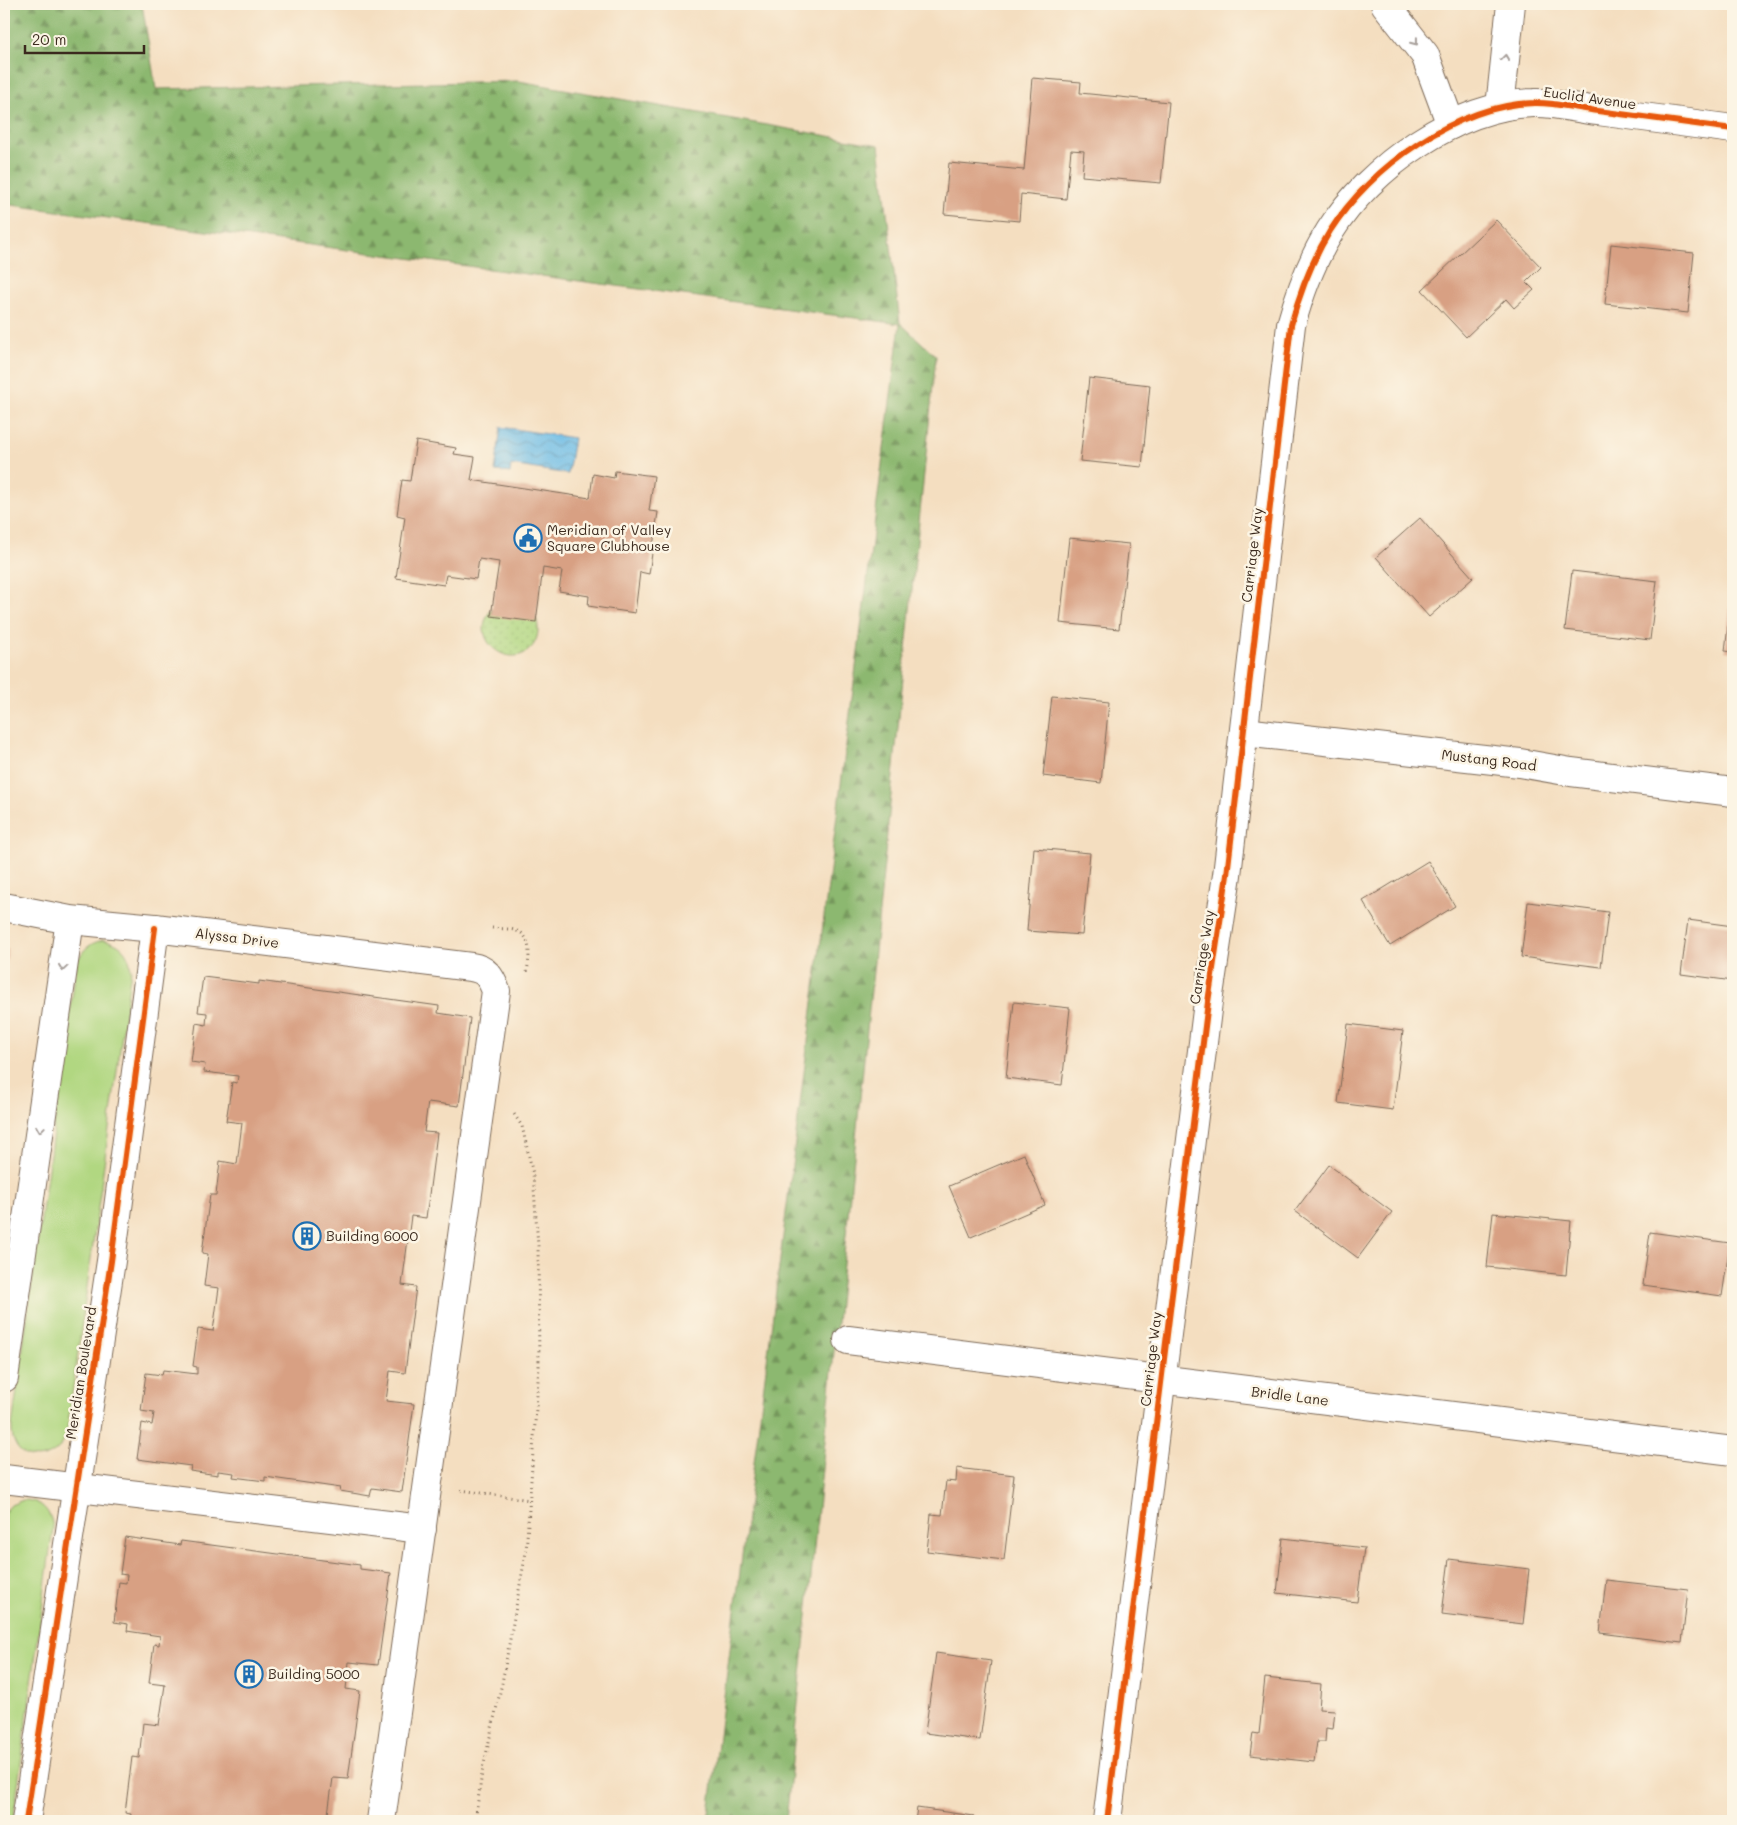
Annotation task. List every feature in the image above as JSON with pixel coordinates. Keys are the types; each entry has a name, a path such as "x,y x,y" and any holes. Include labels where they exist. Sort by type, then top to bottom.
{"street":[{"path":"1385,4 1425,55 1451,125"},
{"path":"1500,107 1511,4"},
{"name":"Euclid Avenue","path":"1422,143 1451,125 1500,107 1536,103 1733,129"},
{"name":"Carriage Way","path":"1107,1821 1208,1002 1227,875 1291,325 1302,286 1330,231 1354,198 1399,156 1422,143"},
{"name":"Mustang Road","path":"1244,732 1520,763 1571,772 1733,792"},
{"name":"Alyssa Drive","path":"4,907 70,920 154,928 471,967 486,972 492,978 496,991 427,1485"},
{"path":"4,1378 70,920"},
{"name":"Meridian Boulevard","path":"26,1821 111,1262 154,928"},
{"name":"Bridle Lane","path":"848,1340 1733,1451"},
{"path":"4,1479 422,1530"},
{"path":"381,1821 427,1485"}],"path":[{"path":"492,928 518,931 524,935 528,942 529,955 526,974"},
{"path":"475,1821 482,1773 502,1683 526,1552 539,1366 538,1246 533,1174 522,1126 510,1110"},
{"path":"427,1485 530,1500"}],"green space":[{"path":"4,4 142,4 156,89 519,81 879,145 900,323 936,356 786,1821 708,1821 900,324 4,204"},
{"path":"492,609 491,615 536,617 538,634 534,644 525,653 515,656 505,655 495,650 488,642 484,632 485,621"},
{"path":"103,940 115,943 123,949 131,970 67,1431 62,1443 55,1452 36,1458 26,1455 19,1449 13,1440 12,1426 77,962 87,947"},
{"path":"23,1500 40,1504 50,1516 53,1528 13,1821 4,1821 4,1513 11,1505"}],"water":[{"path":"501,427 574,438 568,474 511,465 510,473 495,471"}],"building":[{"path":"1032,78 1081,82 1080,93 1169,102 1161,183 1082,176 1084,151 1071,150 1066,199 1021,194 1019,221 944,214 949,163 1024,170"},
{"path":"1496,220 1541,267 1526,282 1534,290 1514,308 1506,299 1466,337 1422,290"},
{"path":"1611,244 1694,253 1688,313 1605,304"},
{"path":"1089,378 1150,385 1142,467 1080,461"},
{"name":"Meridian of Valley Square Clubhouse","path":"416,441 456,448 454,454 475,457 471,480 590,498 593,474 614,478 615,471 654,476 649,511 658,512 649,574 640,572 635,613 588,606 589,596 559,591 562,571 543,568 536,622 491,616 499,562 479,559 476,579 446,575 444,585 396,578 405,517 397,515 402,480 410,481"},
{"path":"1420,518 1473,578 1429,617 1376,557"},
{"path":"1069,538 1129,544 1119,629 1060,623"},
{"path":"1572,571 1657,581 1650,640 1565,630"},
{"path":"1733,591 1733,652 1725,651"},
{"path":"1052,696 1109,702 1101,783 1043,776"},
{"path":"1034,848 1090,853 1082,935 1027,931"},
{"path":"1428,861 1455,906 1390,946 1363,901"},
{"path":"1528,902 1608,912 1601,967 1521,957"},
{"path":"1688,920 1733,926 1733,981 1681,974"},
{"path":"4,949 8,949 5,971 4,971"},
{"name":"Building 6000","path":"203,977 259,984 259,981 439,1006 438,1013 470,1018 459,1106 428,1102 424,1132 437,1133 426,1218 411,1216 402,1285 416,1287 405,1373 390,1371 386,1401 414,1404 402,1492 372,1488 370,1496 340,1491 341,1488 265,1477 265,1481 233,1477 234,1473 218,1471 218,1475 190,1471 191,1466 137,1459 142,1423 152,1425 154,1413 141,1411 146,1373 162,1375 163,1370 197,1374 197,1367 193,1366 198,1329 213,1331 219,1288 204,1286 208,1254 202,1253 210,1195 216,1195 220,1161 237,1164 242,1123 226,1121 232,1082 237,1083 238,1076 204,1072 205,1064 191,1062 196,1023 206,1025 207,1013 198,1012"},
{"path":"1014,1002 1070,1008 1062,1085 1006,1078"},
{"path":"1348,1024 1403,1031 1393,1110 1338,1103"},
{"path":"1024,1154 1045,1205 971,1237 949,1186"},
{"path":"1329,1165 1392,1212 1358,1258 1295,1211"},
{"path":"1493,1213 1571,1221 1566,1275 1487,1267"},
{"path":"1650,1232 1730,1243 1722,1296 1643,1285"},
{"path":"957,1468 1014,1475 1004,1560 927,1551 931,1514 942,1515 946,1481 956,1482"},
{"name":"Building 5000","path":"125,1537 180,1545 181,1541 360,1565 360,1569 391,1573 378,1665 349,1662 346,1689 360,1691 348,1779 333,1778 327,1821 130,1821 131,1814 125,1813 132,1757 139,1758 143,1723 159,1725 165,1685 149,1683 154,1644 159,1645 160,1636 127,1631 128,1624 114,1622 119,1582 126,1583 127,1575 120,1574"},
{"path":"1283,1538 1364,1548 1357,1602 1277,1593"},
{"path":"1449,1559 1529,1569 1523,1624 1442,1614"},
{"path":"1606,1580 1688,1589 1682,1643 1600,1633"},
{"path":"936,1653 991,1661 980,1740 925,1733"},
{"path":"1265,1678 1321,1684 1319,1709 1335,1710 1333,1729 1326,1728 1325,1742 1317,1742 1314,1762 1250,1755 1253,1733 1259,1734"},
{"path":"917,1808 974,1816 973,1821 915,1821"}],"cycle path":[{"path":"1107,1821 1208,1002 1227,875 1291,325 1303,288 1312,265 1330,231 1347,207 1368,184 1418,144 1446,128 1475,115 1505,106 1542,103 1733,129"},
{"path":"26,1821 111,1261 155,928"}],"place":[{"name":"Meridian of Valley Square Clubhouse","path":"528,538"},
{"name":"Building 6000","path":"307,1236"},
{"name":"Building 5000","path":"249,1674"}]}
